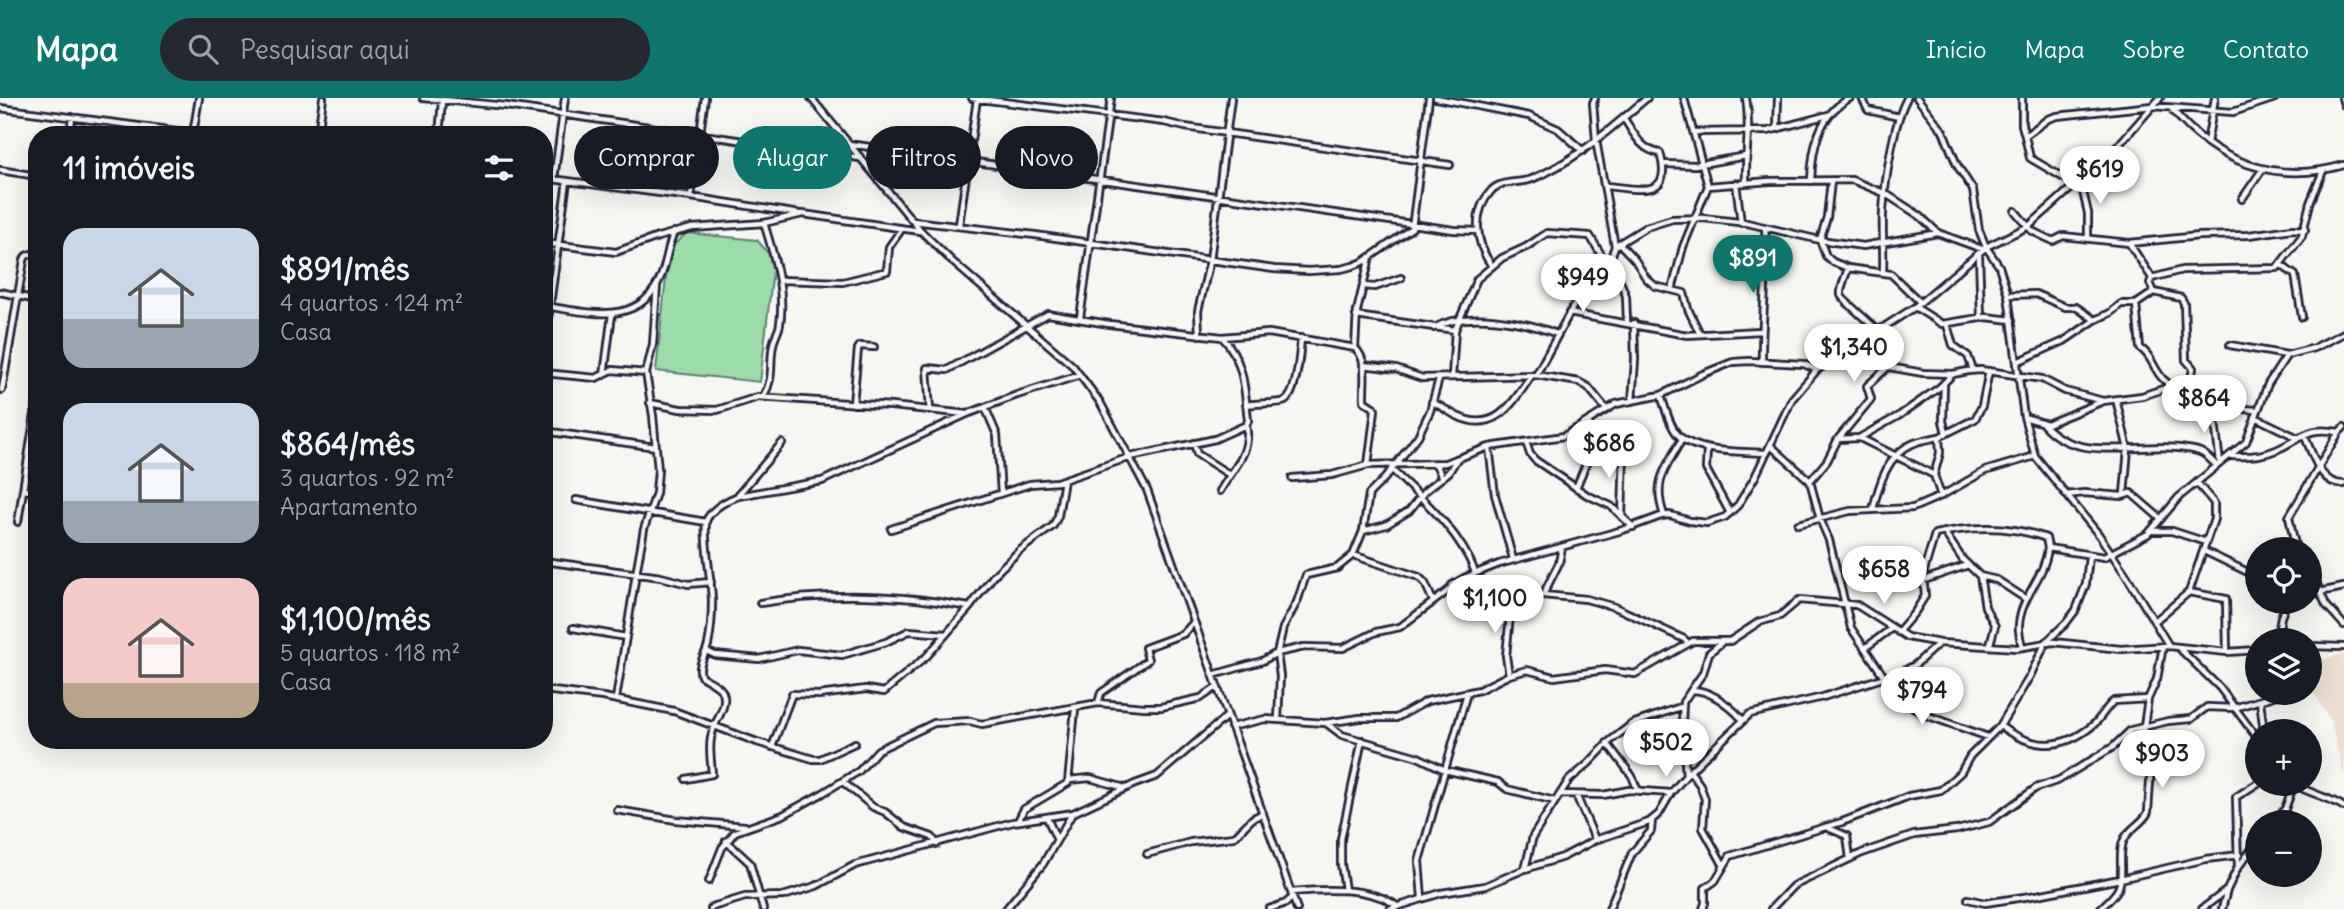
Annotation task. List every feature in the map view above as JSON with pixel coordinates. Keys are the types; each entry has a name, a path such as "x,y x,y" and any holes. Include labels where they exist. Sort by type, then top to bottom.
{"street":[{"path":"194,126 199,98"},
{"path":"319,126 323,98"},
{"path":"423,98 506,106 637,126"},
{"path":"565,98 554,179 920,231"},
{"path":"700,126 705,98"},
{"path":"811,98 834,126"},
{"path":"971,126 975,98 1450,164"},
{"path":"1080,318 1111,98"},
{"path":"1199,335 1198,311 1210,260 1229,98"},
{"path":"912,221 1274,269 1340,269 1363,262 1408,232 1413,223 1429,98"},
{"path":"1436,98 1530,116 1558,129 1583,151"},
{"path":"1595,98 1595,140 1617,244 1635,260 1646,278 1656,286 1684,293 1700,334"},
{"path":"1492,266 1480,249 1477,231 1484,203 1491,190 1529,180 1583,151 1647,98"},
{"path":"1672,290 1683,247 1709,186 1684,98"},
{"path":"1746,98 1750,132 1746,182"},
{"path":"1777,129 1778,98"},
{"path":"1811,181 1814,149 1828,115 1833,107 1850,98"},
{"path":"1862,98 1868,110 1899,117"},
{"path":"1883,272 1883,215 1899,117 1907,98"},
{"path":"1917,98 1943,131 1957,165 1973,190 1982,250 1981,318"},
{"path":"2021,98 2022,125 2029,155 2033,161 2074,184"},
{"path":"1213,675 1262,661 1277,653 1304,647 1343,648 1376,632 1400,627 1449,590 1451,585 1475,572 1513,559 1664,516 1707,523 1725,517 1750,487 1792,399 1816,370 1915,307 1982,250 2029,226 2115,149 2160,98"},
{"path":"2207,143 2215,98"},
{"path":"2025,136 2048,119 2057,116 2152,106 2238,112 2275,98"},
{"path":"2342,98 2344,105"},
{"path":"440,126 443,99"},
{"path":"0,108 136,126"},
{"path":"2171,108 2183,123 2207,143 2262,170 2323,171 2344,165"},
{"path":"1695,132 1777,129 1828,115"},
{"path":"71,126 72,117"},
{"path":"1605,186 1654,188 1661,182 1663,164 1659,152 1650,151 1643,146 1623,117"},
{"path":"719,138 861,158"},
{"path":"852,148 920,231 1080,375 1100,402 1147,490 1297,909"},
{"path":"1663,164 1703,163 1746,156"},
{"path":"981,163 1477,231"},
{"path":"0,170 28,175"},
{"path":"2242,199 2262,170"},
{"path":"2152,278 2182,270 2264,270 2281,265 2305,230 2310,203 2323,171"},
{"path":"2080,179 2088,213 2088,238"},
{"path":"553,273 566,181"},
{"path":"1831,181 1827,217 1820,240 1826,256 1848,268 1895,276 1920,302"},
{"path":"1709,186 1746,182 1859,182 1886,194 1920,216 1938,233 1982,250 1999,266 2008,295 2024,417 2035,456 2099,535 2155,621 2166,646 2148,699 2144,726 2144,746 2151,766 2148,811 2145,818 2131,828 2122,843 2118,889 2100,909"},
{"path":"1736,183 1741,223"},
{"path":"691,197 692,189"},
{"path":"958,225 963,189"},
{"path":"2015,211 2032,231 2048,240 2063,236 2129,243 2305,230"},
{"path":"553,244 616,252 692,228 764,223 803,214"},
{"path":"1432,402 1460,418 1479,422 1497,418 1511,406 1534,375 1585,286 1617,244 1638,230 1672,219 1703,218 1863,246 1938,233"},
{"path":"764,223 780,280 780,323 773,345 771,385 776,398"},
{"path":"1762,362 1761,331 1767,289 1765,228"},
{"path":"780,280 843,282 887,271 888,247 901,230"},
{"path":"617,699 636,574 656,493 658,470 646,373 653,344 657,285 674,232"},
{"path":"1452,377 1455,330 1474,283 1502,258 1552,232 1590,236 1608,259 1626,296 1627,322"},
{"path":"2129,243 2152,278"},
{"path":"2,390 24,260 28,255"},
{"path":"1354,348 1356,316 1370,257"},
{"path":"2281,265 2295,275 2302,317"},
{"path":"1848,268 1841,293 1844,301 1877,330"},
{"path":"1363,286 1375,287 1401,278"},
{"path":"2152,278 2150,283 2154,292"},
{"path":"553,307 612,314 633,309 641,304 657,285"},
{"path":"0,292 28,298"},
{"path":"2017,362 2064,341 2121,304 2136,304 2154,292 2183,300 2186,360 2193,368 2188,397"},
{"path":"2008,295 2036,294 2065,307 2076,307 2095,320"},
{"path":"2136,304 2140,348 2146,351 2154,367 2172,386 2188,397 2213,405 2257,410"},
{"path":"1915,307 1947,325 1981,318 2011,320"},
{"path":"1569,313 1683,334 1761,331"},
{"path":"603,376 612,314"},
{"path":"930,410 927,368 947,370 1048,314 1222,337 1269,333 1354,348 1359,352 1365,375 1364,401 1374,410 1368,465"},
{"path":"1356,316 1455,330"},
{"path":"1434,328 1459,319 1534,325 1557,334"},
{"path":"1632,401 1634,323"},
{"path":"1947,325 1952,345 1968,356 1973,370"},
{"path":"2230,345 2287,355 2314,348 2344,333"},
{"path":"1810,481 1827,461 1838,439 1871,399 1867,386 1889,368 1891,348 1871,334"},
{"path":"1220,491 1247,447 1248,421 1242,373 1232,350 1222,337"},
{"path":"1246,405 1283,402 1287,399 1297,373 1301,338"},
{"path":"853,404 858,349 860,346 874,347"},
{"path":"2048,548 2100,558 2152,531 2179,497 2246,442 2272,374 2287,355"},
{"path":"0,357 8,358"},
{"path":"1292,478 1332,475 1368,465 1436,464 1489,447 1564,436 1589,423 1606,409 1661,396 1732,362 1742,360 1804,364 1816,370"},
{"path":"1363,365 1396,369 1422,378 1534,375 1584,384 1606,409"},
{"path":"1889,368 1923,373 1953,374 1973,370 2018,374 2042,379 2065,391 2104,401"},
{"path":"553,374 596,378 612,370 646,373"},
{"path":"1873,509 1880,480 1909,445 1939,437 1975,419 1982,405 1989,371"},
{"path":"1838,439 1859,438 1900,415 1953,374"},
{"path":"686,779 712,775 709,755 714,726 720,718 724,695 722,690 699,673 712,618 706,522 722,505 738,496 822,481 967,414 1080,375"},
{"path":"1278,720 1280,676 1277,653 1283,628 1297,602 1306,575 1337,568 1353,555 1363,531 1370,494 1418,436 1439,379"},
{"path":"1944,383 1943,421 1946,433"},
{"path":"763,397 771,385"},
{"path":"2043,424 2104,401 2142,396 2172,386"},
{"path":"1661,396 1675,430 1682,439 1707,449 1767,453"},
{"path":"650,403 680,409 718,410 748,398 763,397 967,414"},
{"path":"2116,399 2128,449 2124,495"},
{"path":"2213,405 2219,464"},
{"path":"985,407 997,435 1001,493"},
{"path":"2024,417 2043,424 2058,438 2077,445 2128,449 2165,446 2202,452 2219,464"},
{"path":"2255,417 2298,438"},
{"path":"2293,537 2289,517 2343,426 2344,417"},
{"path":"1576,488 1590,456 1589,423"},
{"path":"891,529 1032,483 1052,482 1130,457 1220,437 1246,425"},
{"path":"2231,456 2261,455 2277,450 2315,429 2339,432"},
{"path":"553,432 656,447"},
{"path":"2304,435 2319,468 2328,480 2344,484"},
{"path":"1939,437 1940,453 1934,475 1941,496"},
{"path":"1859,438 1934,475"},
{"path":"1664,516 1658,498 1659,486 1664,471 1682,439"},
{"path":"1526,442 1532,458 1576,488 1611,506 1633,527"},
{"path":"738,496 782,443"},
{"path":"1195,443 1197,454 1230,475"},
{"path":"1771,446 1810,481 1820,519 1829,540 1851,628 1898,696 1923,714 1989,737"},
{"path":"1489,447 1495,495 1513,559"},
{"path":"1591,447 1620,447 1624,450 1622,518"},
{"path":"1707,449 1706,469 1730,513"},
{"path":"1798,524 1850,511 1905,510 1941,496 1985,471 2035,456"},
{"path":"1363,531 1392,522 1409,511 1420,496 1442,478 1458,458"},
{"path":"1436,464 1442,478"},
{"path":"18,522 28,467"},
{"path":"1391,469 1445,522 1475,572"},
{"path":"772,747 792,694 819,695 866,689 886,692 927,656 994,575 1053,526 1058,516 1064,479"},
{"path":"2155,621 2183,600 2189,592 2204,551 2215,510 2211,497 2197,482"},
{"path":"24,490 28,491"},
{"path":"2065,495 2124,495 2129,492 2161,519"},
{"path":"576,500 706,522"},
{"path":"1865,648 1895,630 1921,604 1925,568 1935,534 2010,529 2046,538 2048,548 2045,566 2026,599 2019,624 2022,647"},
{"path":"2152,531 2172,531 2206,542"},
{"path":"1945,533 1968,565 1980,576 1997,580 2026,599"},
{"path":"1543,595 1559,563 1562,547"},
{"path":"2204,551 2245,569"},
{"path":"1353,555 1419,577 1425,583 1433,601"},
{"path":"1703,909 1703,890 1715,881 1730,856 1825,827 1909,796 1941,790 1961,772 1970,756 2000,726 2030,676 2046,642 2076,610 2086,584 2090,556"},
{"path":"553,562 688,583 711,582"},
{"path":"1924,580 1968,565"},
{"path":"1980,576 1985,607 1995,626 1990,644"},
{"path":"2322,592 2344,587"},
{"path":"1449,590 1586,599 1615,607 1688,643"},
{"path":"2189,592 2226,599 2227,652"},
{"path":"760,603 785,598 834,595 903,598 970,607"},
{"path":"1509,675 1506,656 1512,595"},
{"path":"2322,596 2344,625"},
{"path":"1231,727 1258,720 1325,723 1360,718 1396,718 1427,701 1487,687 1509,675 1527,670 1554,677 1605,670 1635,674 1688,643 1705,640 1730,641 1759,622 1780,616 1797,600 1844,602 1865,608 1895,630 1915,640 1940,643 2022,647 2046,642 2121,649 2166,646 2227,652 2245,651"},
{"path":"1098,703 1101,693 1148,660 1145,648 1183,634 1194,622"},
{"path":"573,628 626,637"},
{"path":"706,651 759,659 798,650 848,654 886,642 909,631 947,634"},
{"path":"1686,776 1683,706 1706,667 1709,653 1722,642"},
{"path":"1390,909 1422,898 1485,886 1563,857 1595,839 1652,820 1690,771 1754,712 1823,697 1887,678 1915,665 1940,643"},
{"path":"2178,647 2220,688 2245,722"},
{"path":"2322,647 2344,648"},
{"path":"709,881 713,866 730,835 746,826 783,815 843,782 859,771 878,750 934,723 970,721 982,724 1098,703 1161,706 1201,698 1217,687"},
{"path":"1691,690 1705,691 1719,699 1743,720"},
{"path":"553,691 674,710 772,747 816,759 855,743"},
{"path":"1422,898 1419,861 1467,692"},
{"path":"2000,726 2019,738 2042,744 2061,744 2092,727 2114,701 2148,699"},
{"path":"1771,909 1793,886 1850,860 1914,835 1957,830 1989,822 2036,788 2059,780 2113,747 2131,730 2168,721 2191,719 2207,707 2234,708 2245,705"},
{"path":"1525,869 1533,836 1569,779 1588,764 1607,743 1632,724 1683,706"},
{"path":"1069,780 1074,709"},
{"path":"711,909 712,906 738,899 761,895 779,897 799,892 855,865 1017,822 1073,813 1157,776 1227,716"},
{"path":"1325,723 1342,735 1418,757 1445,770 1498,782 1507,789 1555,801"},
{"path":"1345,890 1341,839 1362,740"},
{"path":"1607,743 1632,776 1638,791"},
{"path":"1690,771 1703,792 1705,834 1715,846 1724,866"},
{"path":"1017,822 1024,809 1069,780 1090,779 1125,788"},
{"path":"843,782 873,807 885,812 904,827 932,837 937,844"},
{"path":"1561,794 1603,795 1629,790 1671,793"},
{"path":"2238,867 2236,797 2245,791"},
{"path":"1577,795 1595,839"},
{"path":"2316,796 2344,807"},
{"path":"617,810 676,820 746,826"},
{"path":"1006,909 1037,873 1073,813"},
{"path":"1147,854 1192,842 1234,837 1262,813"},
{"path":"1047,818 1057,841"},
{"path":"1609,909 1632,853 1651,831 1652,820"},
{"path":"1825,827 1847,836 1850,860"},
{"path":"726,841 750,863 763,909"},
{"path":"1968,899 1990,902 2120,879 2206,859 2239,855"},
{"path":"2222,909 2227,890 2245,858"},
{"path":"1269,909 1286,903 1292,895 1334,888 1379,897 1398,906"},
{"path":"2202,909 2227,890"}],"shaded area":[{"path":"2344,654 2344,776 2330,719 2321,705 2322,659"}],"green space":[{"path":"687,233 757,240 774,260 760,382 656,371 669,249"}]}
